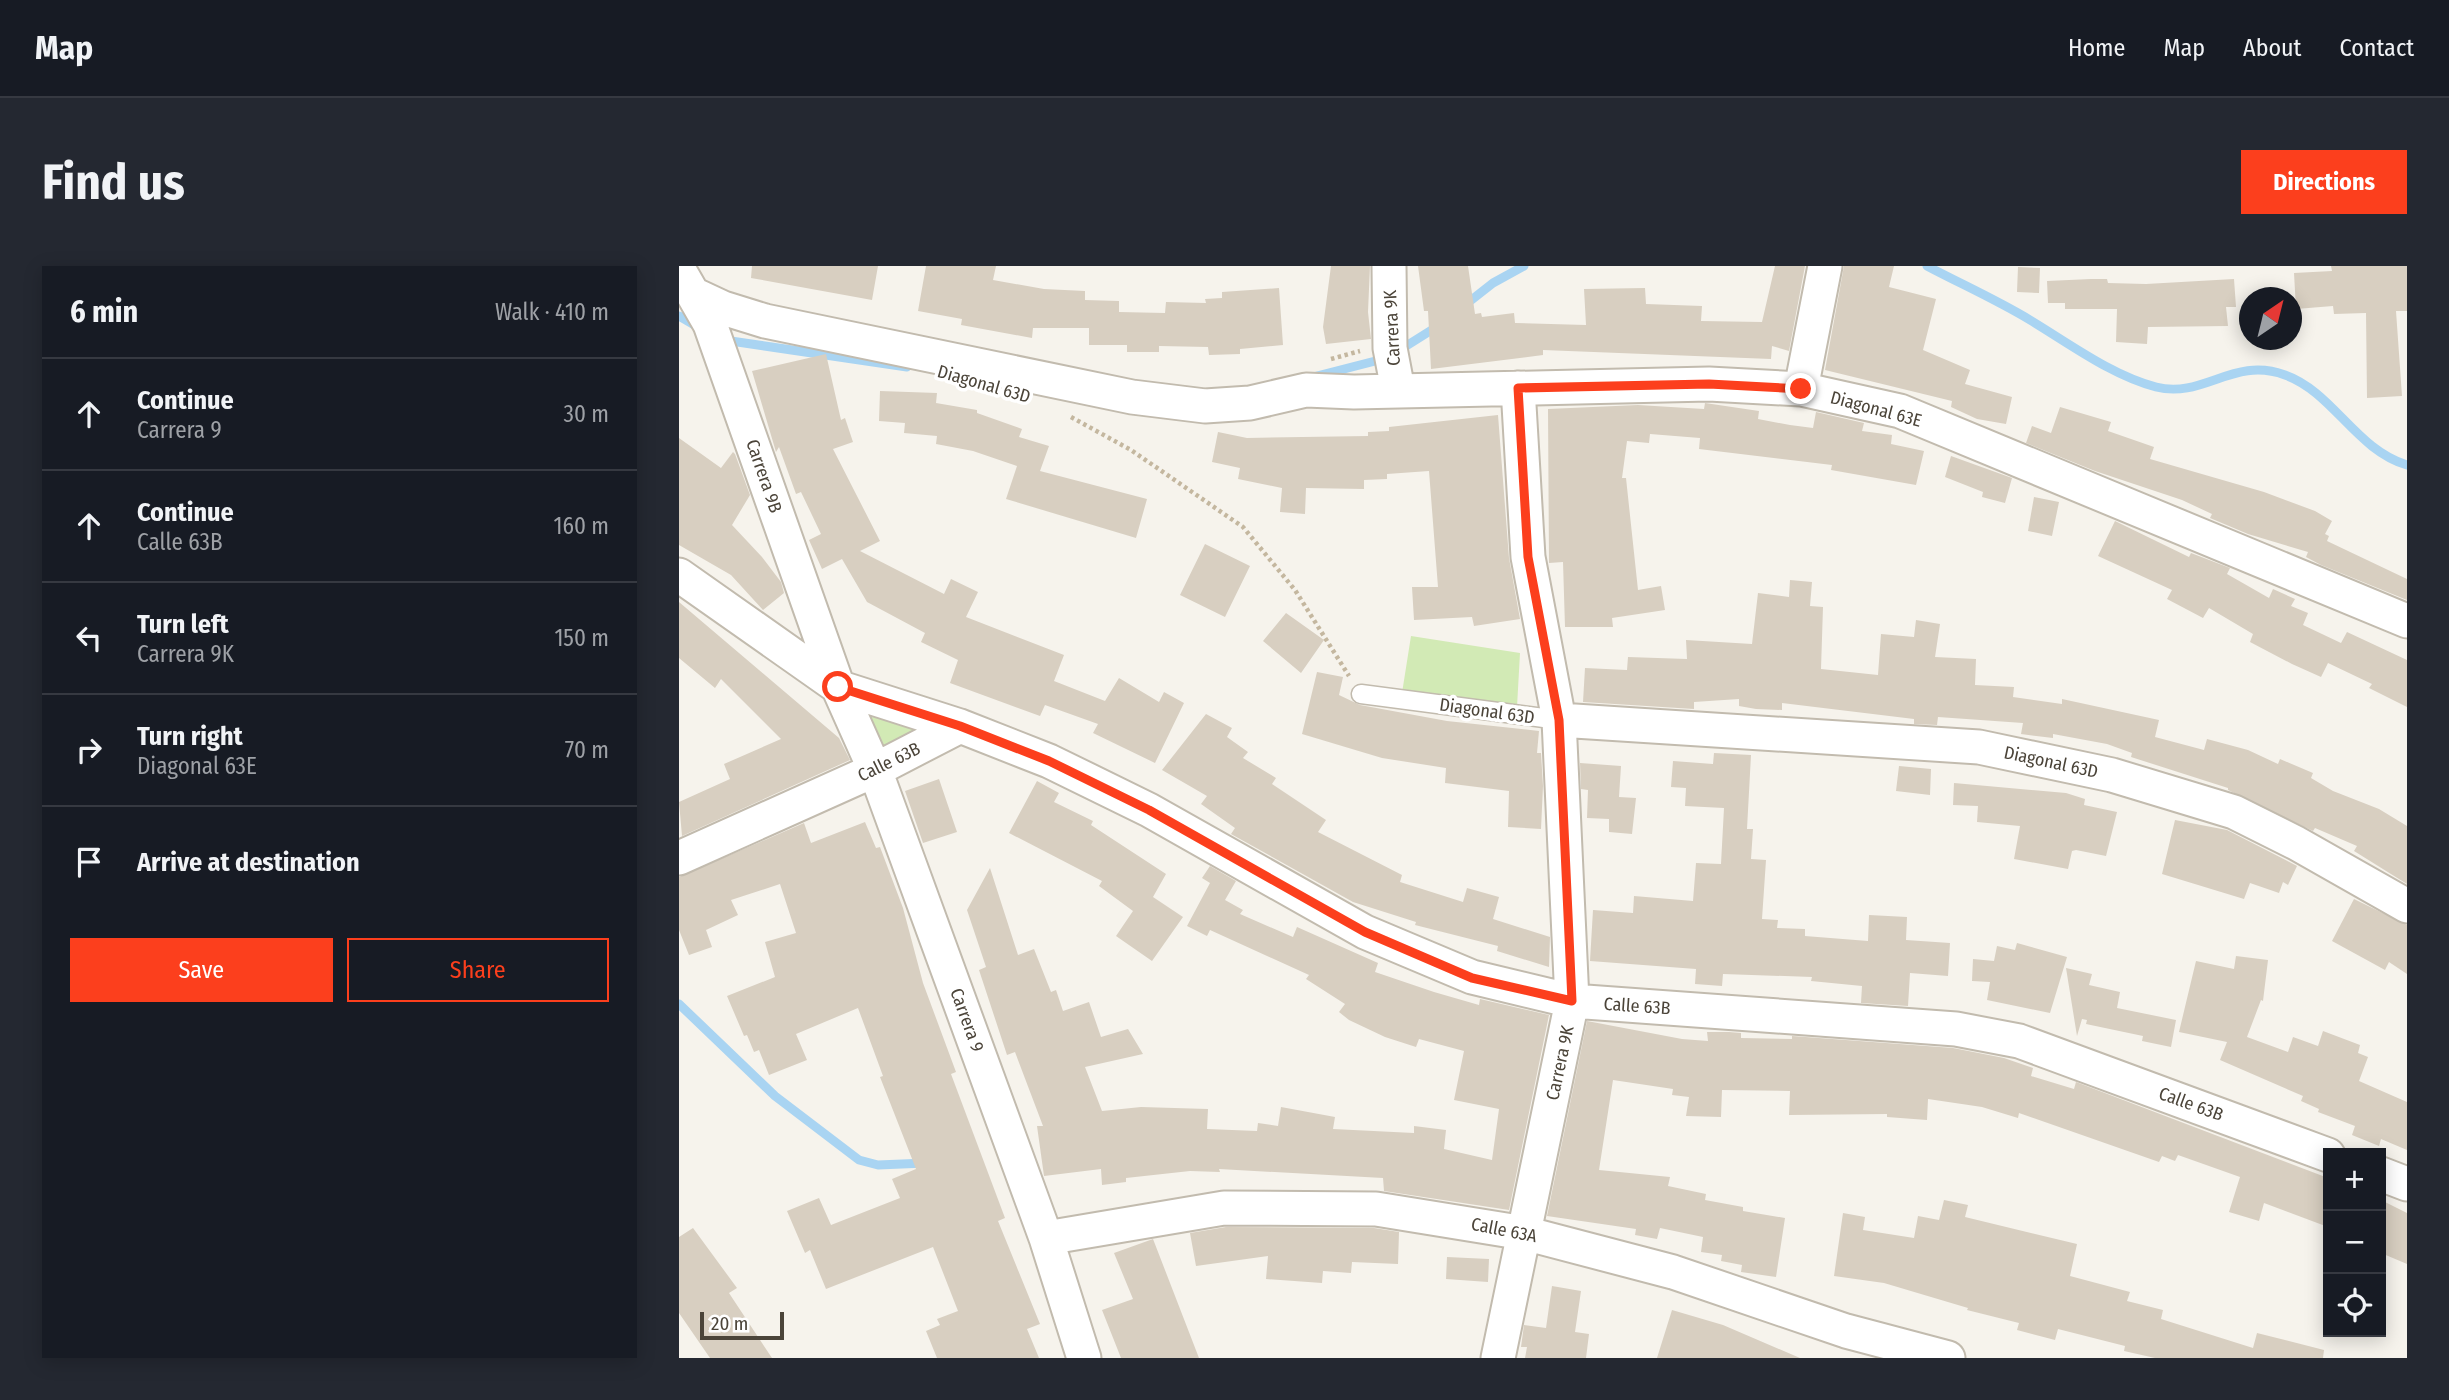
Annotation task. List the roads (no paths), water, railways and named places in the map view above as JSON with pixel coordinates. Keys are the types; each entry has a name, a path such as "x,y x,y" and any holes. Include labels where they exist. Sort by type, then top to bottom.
{"street":[{"name":"Carrera 9K","path":"1389,266 1394,367"},
{"path":"1801,389 1825,266"},
{"name":"Diagonal 63D","path":"686,282 723,308 765,321 1132,397 1205,406 1250,403 1306,390"},
{"name":"Carrera 9B","path":"686,282 710,324 838,687"},
{"name":"Diagonal 63E","path":"1306,390 1394,367 1518,388 1709,384 1801,389 1900,411 2407,621"},
{"name":"Carrera 9K","path":"1498,1358 1572,1001 1559,720 1528,557 1518,388"},
{"path":"679,575 838,687 960,726"},
{"name":"Carrera 9","path":"838,687 875,770 1046,1238 1084,1358"},
{"name":"Diagonal 63D","path":"1559,720 1979,747 2098,772 2172,791 2234,812 2296,843 2407,906"},
{"name":"Calle 63B","path":"679,858 875,770 960,726 1049,761 1149,810 1365,932 1472,978 1572,1001 1956,1029 2019,1041 2323,1153"},
{"path":"2386,1176 2407,1184"},
{"name":"Calle 63A","path":"1046,1238 1224,1208 1377,1209 1524,1233 1673,1272 1846,1331 1948,1358"}],"lane":[{"name":"Diagonal 63D","path":"1361,694 1559,720"}],"waterway":[{"path":"1465,305 1493,283 1524,266"},
{"path":"1927,266 2017,313 2107,367 2139,382 2173,389 2189,388 2250,371 2285,375 2317,394 2373,447 2389,458 2407,465"},
{"path":"679,316 698,327"},
{"path":"1313,377 1387,358 1438,326"},
{"path":"724,340 907,367"},
{"path":"679,1004 775,1096 859,1160 878,1165 926,1163"}]}
